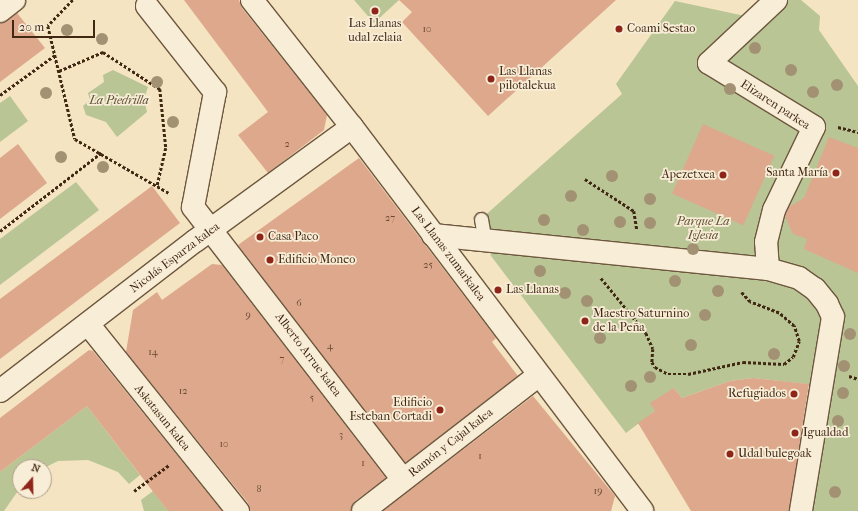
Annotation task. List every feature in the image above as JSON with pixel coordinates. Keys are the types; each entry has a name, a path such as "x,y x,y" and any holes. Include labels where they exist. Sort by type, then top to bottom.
{"street":[{"path":"0,11 14,0"},
{"name":"Las Llanas zumarkalea","path":"252,0 352,127 642,511"},
{"name":"Elizaren parkea","path":"768,269 766,242 774,210 814,127 709,63 776,0"},
{"path":"146,6 215,92 193,207"},
{"name":"Nicolás Esparza kalea","path":"0,391 212,230 352,127"},
{"name":"Alberto Arrue kalea","path":"193,207 403,480"},
{"path":"433,235 768,269 800,278 827,304 833,317 801,511"},
{"name":"Askatasun kalea","path":"88,324 238,511"},
{"name":"Ramón y Cajal kalea","path":"363,511 539,374"}],"lane":[{"path":"481,219 484,241"}],"path":[{"path":"73,0 48,26 75,138 193,207"},
{"path":"59,72 103,52 160,89 166,148 157,186"},
{"path":"0,95 55,55"},
{"path":"0,231 101,153"},
{"path":"585,179 634,211 637,235 631,255"},
{"path":"577,250 646,333 653,349 652,362 655,367 668,374 688,374 743,362 784,364 793,357 799,341 794,326 780,313 750,302 741,293 738,266"},
{"path":"134,491 146,482"}],"green space":[{"name":"Las Llanas udal zelaia","path":"354,0 399,0 374,23"},
{"name":"Parque La Iglesia","path":"762,0 801,0 820,16 819,30 858,86 858,511 792,511 812,387 806,384 753,378 730,381 682,398 674,388 655,411 626,433 491,256 481,219 622,94 616,84 675,1 745,16"},
{"name":"La Piedrilla","path":"113,70 148,87 144,99 147,112 117,137 106,122 86,115 83,106 90,100 88,93 104,82 103,75"},
{"path":"10,96 28,121 0,142 0,103"},
{"path":"76,182 99,210 0,285 0,239"},
{"path":"87,406 140,475 129,484 118,472 88,460 58,461 52,464 52,459 17,459"},
{"path":"12,463 12,499 4,511 0,511 0,472"},
{"path":"153,491 168,511 144,511 141,500"}],"building":[{"path":"184,0 239,0 242,8 327,115 324,130 268,173 238,135 268,112"},
{"name":"Las Llanas pilotalekua","path":"399,0 616,0 488,116 402,22 412,12"},
{"path":"17,13 45,48 0,82 0,23"},
{"name":"Apezetxea","path":"703,124 774,156 743,225 672,193"},
{"path":"829,137 858,148 858,273 804,249 807,239 793,234 785,216 789,207 804,198"},
{"path":"18,144 47,183 0,219 0,158"},
{"path":"359,158 496,338 492,342 518,376 405,463 238,245"},
{"path":"152,186 180,223 0,359 0,299"},
{"path":"212,264 222,265 386,478 355,501 351,511 250,511 248,503 126,352 133,310 157,292 162,300"},
{"path":"89,350 93,351 222,511 168,511 87,406 17,459 12,459 12,463 0,472 0,418"},
{"name":"Udal bulegoak","path":"753,378 809,384 789,511 691,511 638,423 655,411 650,403 674,388 682,398 730,381"},
{"path":"533,396 615,496 611,511 383,511"}],"place":[{"name":"Las Llanas udal zelaia","path":"375,11"},
{"name":"Coami Sestao","path":"619,29"},
{"name":"Las Llanas pilotalekua","path":"491,79"},
{"name":"Santa María","path":"836,173"},
{"name":"Apezetxea","path":"723,175"},
{"name":"Casa Paco","path":"260,237"},
{"name":"Edificio Moneo","path":"270,260"},
{"name":"Las Llanas","path":"498,290"},
{"name":"Maestro Saturnino de la Peña","path":"585,321"},
{"name":"Refugiados","path":"794,394"},
{"name":"Edificio Esteban Cortadi","path":"440,410"},
{"name":"Igualdad","path":"795,433"},
{"name":"Udal bulegoak","path":"730,454"}]}
